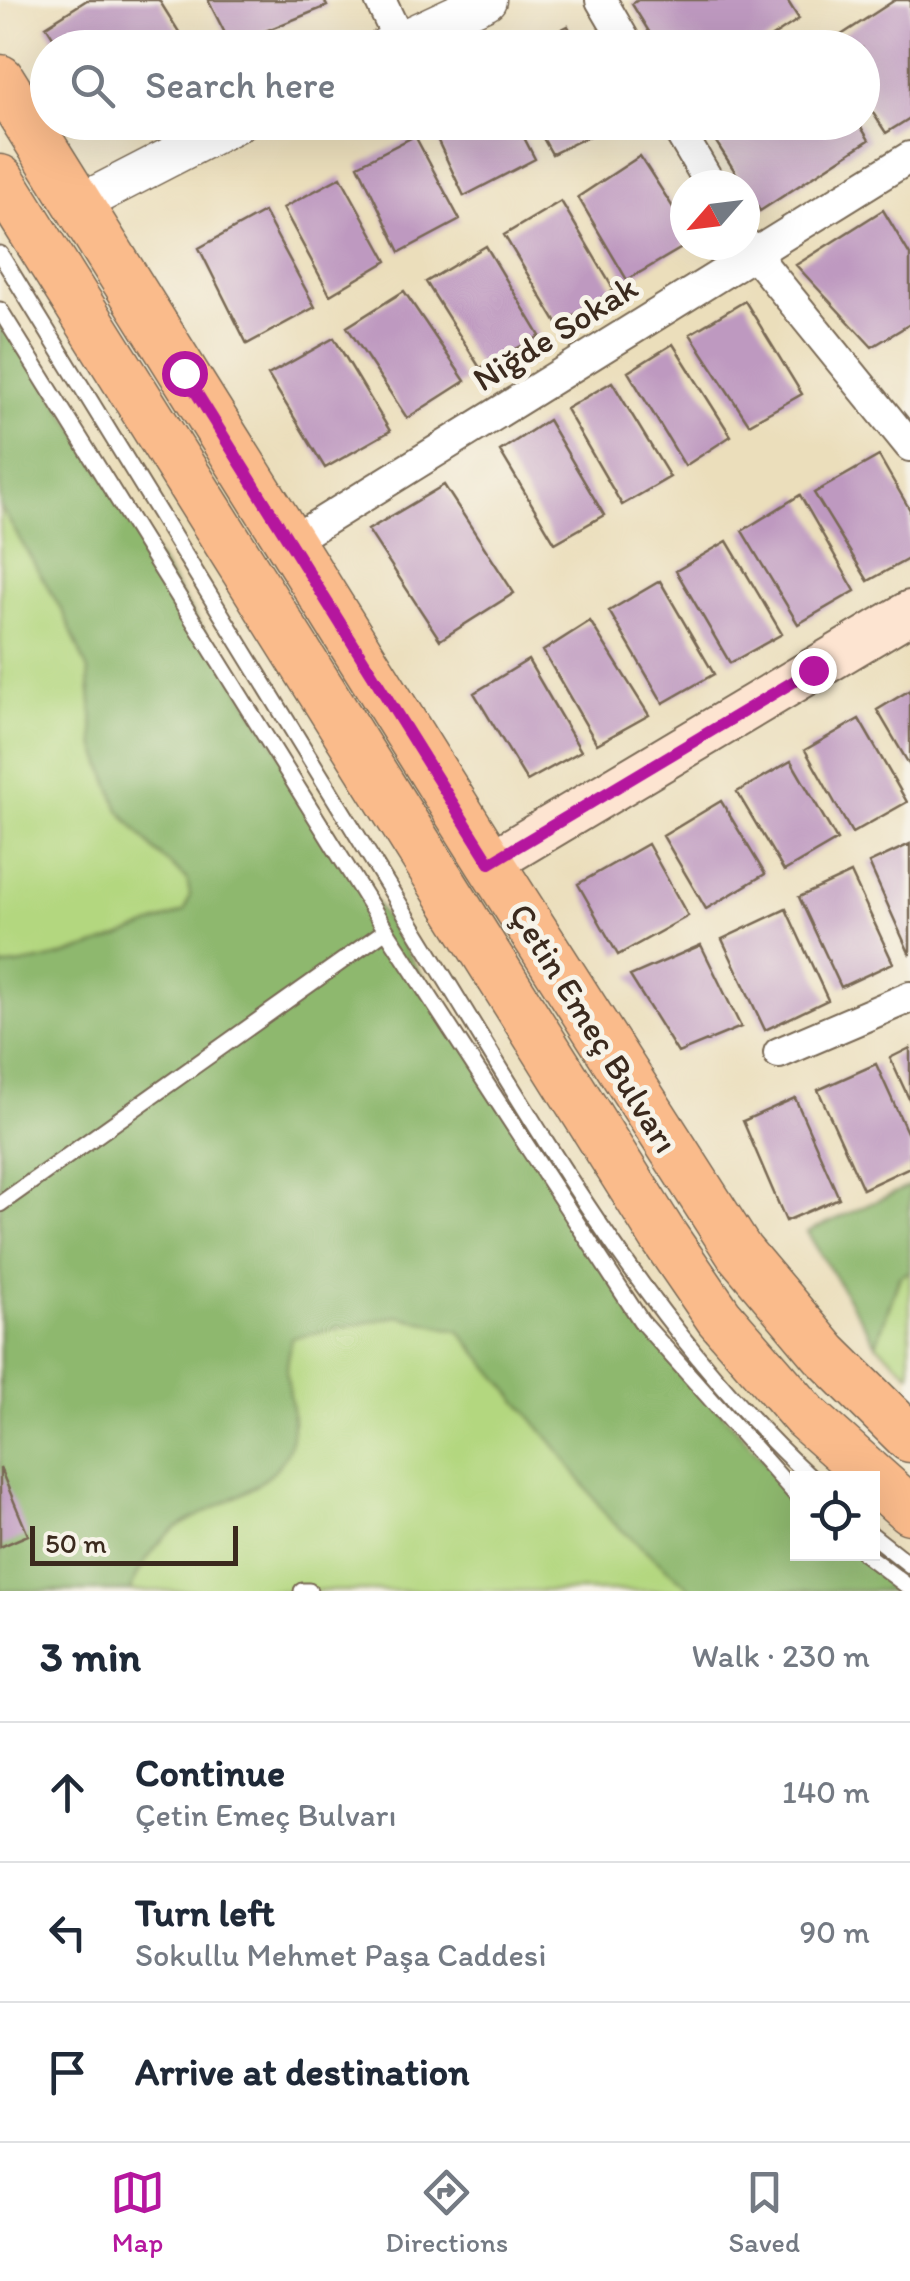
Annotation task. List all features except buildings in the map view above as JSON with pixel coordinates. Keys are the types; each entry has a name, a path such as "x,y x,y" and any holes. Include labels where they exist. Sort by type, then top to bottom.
{"main road":[{"name":"Çetin Emeç Bulvarı","path":"0,79 30,126"},
{"name":"Çetin Emeç Bulvarı","path":"39,140 490,863 739,1252 825,1354 910,1438"},
{"name":"Çetin Emeç Bulvarı","path":"0,180 662,1234 719,1317 806,1417 910,1510"},
{"path":"446,888 910,612"}],"street":[{"path":"380,0 388,30"},
{"path":"422,30 487,0"},
{"path":"601,0 618,30"},
{"path":"79,204 203,140"},
{"path":"684,140 701,170"},
{"name":"Niğde Sokak","path":"760,242 910,157"},
{"name":"Niğde Sokak","path":"290,542 731,260"},
{"path":"757,260 910,446"},
{"path":"779,1053 910,997"}],"lane":[{"path":"0,254 529,1113 666,1320 768,1438 804,1471"},
{"path":"0,310 386,930 641,1321 790,1488"},
{"path":"0,1204 386,930"},
{"path":"880,1541 910,1564"},
{"path":"873,1561 910,1588"}],"green space":[{"path":"0,310 386,930 790,1542 790,1561 819,1561 910,1591 0,1591"},
{"path":"0,310 641,1321 790,1489 790,1561 874,1561 910,1591 693,1591 609,1519 561,1453 459,1331 398,1316 291,1338 287,1371 292,1433 279,1465 253,1487 168,1535 148,1557 130,1591 0,1591 0,967 48,959 117,938 185,911 190,895 187,879 155,851 119,810 95,745 88,671 64,614 0,506"},
{"path":"910,1186 910,1271 899,1277 876,1344 807,1232"},
{"path":"910,1271 910,1374 876,1344 900,1277"}],"route":[{"path":"184,373 490,863 813,670"}]}
